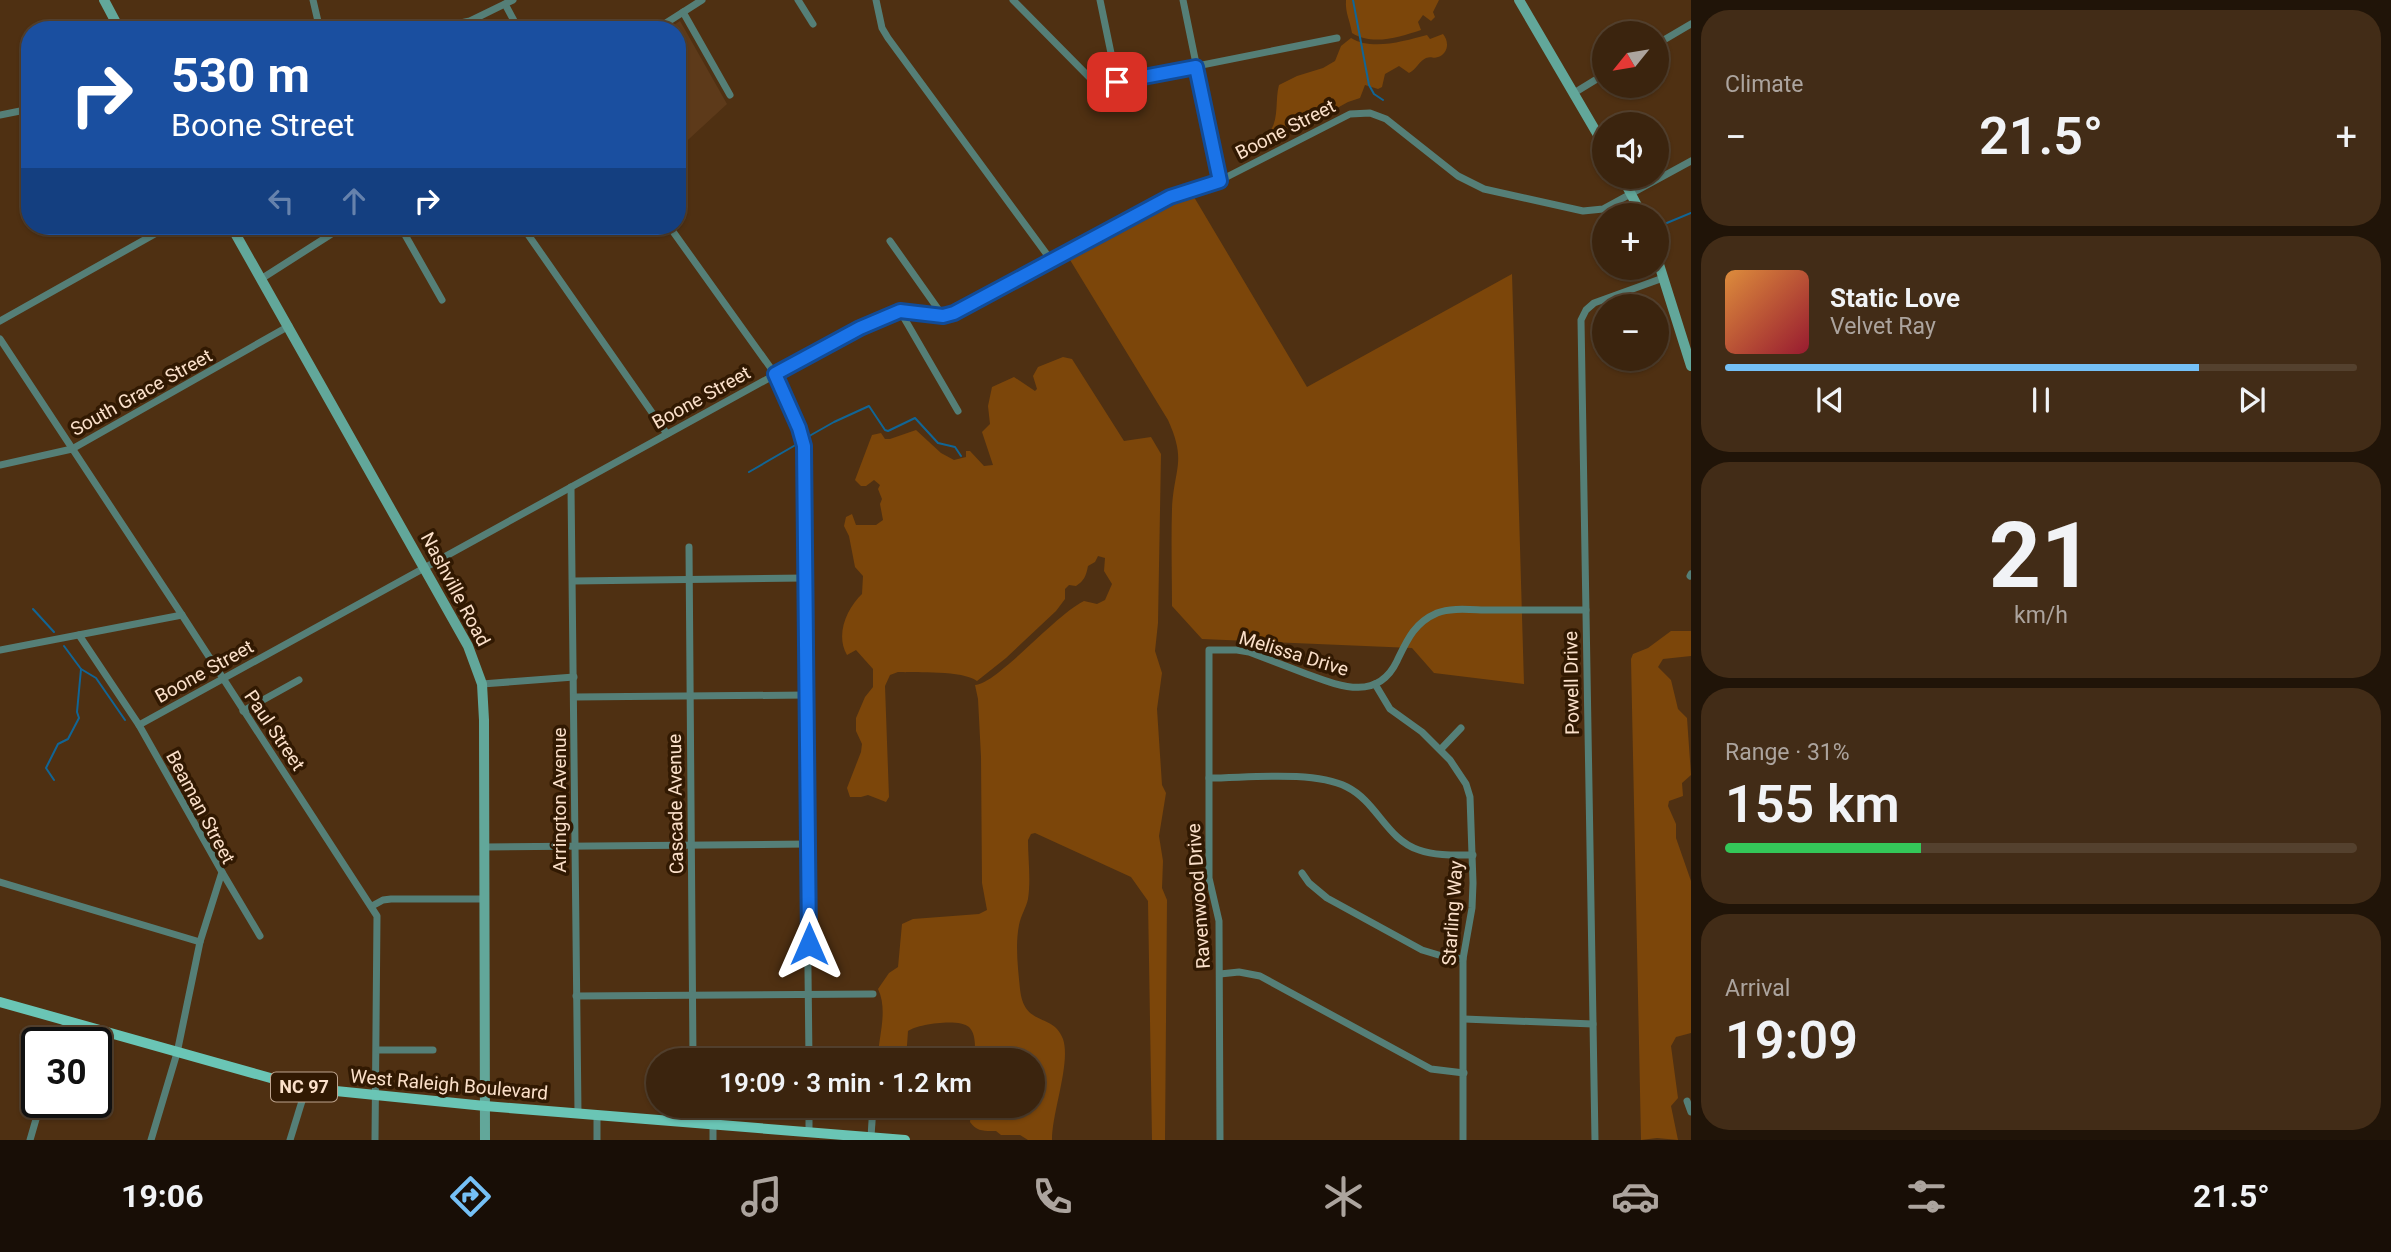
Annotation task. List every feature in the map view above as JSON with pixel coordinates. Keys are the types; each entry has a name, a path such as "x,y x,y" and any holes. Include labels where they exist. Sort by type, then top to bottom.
{"main road":[{"path":"104,0 115,21"},
{"path":"1519,0 1592,124"},
{"path":"1629,189 1637,203"},
{"name":"Nashville Road","path":"236,235 425,566 468,646 482,684 485,1140"},
{"path":"1664,280 1691,366"},
{"name":"West Raleigh Boulevard","path":"0,1002 306,1088 485,1106 809,1131 829,1136 905,1140"}],"street":[{"path":"313,0 318,21"},
{"path":"470,21 513,0"},
{"path":"669,21 702,0"},
{"path":"798,0 813,24"},
{"path":"876,0 887,38 1051,260"},
{"path":"1013,0 1093,81 1102,85 1337,38"},
{"path":"1100,0 1117,82"},
{"path":"1184,0 1220,181"},
{"path":"505,4 514,21"},
{"path":"682,12 730,95"},
{"path":"1670,36 1691,24"},
{"path":"1574,93 1592,82"},
{"path":"0,116 21,111"},
{"name":"Boone Street","path":"139,725 860,328 900,311 943,316 954,313 1170,197 1220,181 1350,114 1378,115 1394,124 1458,176 1484,189 1573,210 1593,212 1691,161"},
{"path":"0,321 153,235"},
{"path":"261,279 330,235"},
{"path":"405,235 442,300"},
{"path":"528,235 667,434"},
{"path":"675,235 775,374 804,446 809,1048"},
{"path":"890,241 943,316"},
{"name":"Powell Drive","path":"1595,1140 1581,320 1586,310 1604,298 1657,280"},
{"path":"900,311 958,411"},
{"name":"South Grace Street","path":"0,465 72,449 289,326"},
{"name":"Paul Street","path":"0,339 377,916 375,1140"},
{"name":"Arrington Avenue","path":"571,487 578,1113"},
{"name":"Cascade Avenue","path":"689,547 693,1048"},
{"path":"573,581 805,578"},
{"path":"1375,684 1396,664 1406,638 1415,627 1438,613 1463,610 1586,610"},
{"path":"0,650 182,615"},
{"name":"Beaman Street","path":"79,635 139,725 222,872 200,942 177,1053 151,1140"},
{"name":"Melissa Drive","path":"1209,650 1249,652 1352,688 1375,684"},
{"name":"Ravenwood Drive","path":"1209,650 1209,878 1219,921 1220,1140"},
{"path":"482,684 574,677"},
{"path":"243,711 299,680"},
{"name":"Starling Way","path":"1375,684 1390,709 1441,749 1466,783 1470,797 1472,908 1463,959 1463,1140"},
{"path":"574,697 806,695"},
{"path":"1441,749 1461,728"},
{"path":"1209,778 1296,777 1334,782 1358,793 1396,836 1407,844 1430,853 1473,855"},
{"path":"484,847 808,844"},
{"path":"222,872 260,936"},
{"path":"1302,873 1309,883 1327,898 1422,950 1463,959"},
{"path":"0,882 200,942"},
{"path":"372,906 391,899 484,899"},
{"path":"1220,974 1239,972 1260,976 1431,1069 1464,1073"},
{"path":"576,996 873,994"},
{"path":"1464,1019 1593,1024"},
{"path":"65,1027 66,1022"},
{"path":"377,1050 433,1050"},
{"path":"290,1140 306,1088"},
{"path":"1687,1101 1691,1112"},
{"path":"597,1115 597,1140"},
{"path":"30,1140 36,1118"},
{"path":"694,1118 694,1122"},
{"path":"809,1118 809,1131"},
{"path":"871,1137 872,1118"},
{"path":"713,1124 713,1140"}],"shaded area":[{"path":"1346,0 1439,0 1433,12 1435,17 1431,21 1423,15 1418,22 1421,30 1377,40 1352,33"},
{"path":"686,32 727,104 686,142"},
{"path":"1443,34 1447,47 1442,55 1426,58 1409,73 1399,66 1385,74 1382,87 1378,89 1365,85 1360,98 1239,162 1246,151 1271,130 1279,85 1335,61 1341,46 1351,38 1368,44 1378,44 1427,35 1430,39"},
{"path":"1194,197 1307,387 1512,274 1524,684 1434,673 1412,648 1202,639 1172,606 1172,509 1178,465 1174,434 1067,255 1176,199"},
{"path":"1063,357 1072,359 1124,441 1151,437 1161,454 1158,623 1155,651 1162,673 1157,709 1162,785 1166,793 1159,836 1163,861 1162,888 1167,900 1165,1140 1152,1140 1148,901 1131,877 1035,833 1031,834 1028,840 1029,892 1019,925 1017,957 1020,989 1027,1009 1053,1025 1063,1039 1065,1049 1052,1140 1028,1140 1020,1135 1001,1135 996,1131 978,1129 970,1122 970,1118 1045,1118 1045,1048 975,1048 969,1027 957,1023 939,1023 908,1031 907,1048 879,1048 883,1014 878,989 889,973 898,967 902,924 913,919 979,914 987,910 982,883 981,757 975,685 985,682 1012,662 1058,620 1084,601 1097,604 1105,600 1112,584 1104,571 1105,558 1098,556 1095,562 1088,566 1081,582 1065,589 1065,599 1056,611 977,681 961,675 939,673 898,672 890,675 885,686 889,797 886,802 868,795 850,797 847,788 862,744 856,731 856,718 865,697 873,687 873,669 856,650 847,655 842,639 847,614 862,594 863,576 855,567 849,536 844,526 846,517 852,514 856,525 876,525 883,520 880,504 882,499 878,489 880,485 874,480 861,486 855,480 872,435 881,433 885,439 890,439 916,430 941,453 954,460 966,457 966,451 970,451 984,466 993,465 982,432 990,424 988,406 992,387 1014,377 1035,391 1037,389 1033,376 1038,367"},
{"path":"1671,631 1691,631 1691,656 1663,659 1658,667 1671,680 1678,709 1687,718 1691,775 1682,783 1683,796 1669,801 1668,806 1676,824 1676,838 1691,881 1691,1033 1676,1037 1671,1046 1678,1098 1671,1106 1678,1140 1641,1140 1631,659 1633,654 1648,648"}],"waterway":[{"path":"1353,0 1369,85 1374,94 1383,100"},
{"path":"1669,222 1691,213"},
{"path":"804,439 869,406 885,430 915,418 938,443 955,447 961,456"},
{"path":"749,472 799,443"},
{"path":"33,609 54,632"},
{"path":"64,646 81,669 96,678 125,720"},
{"path":"54,780 46,768 58,744 68,739 79,718 77,712 81,669"}],"route":[{"path":"809,944 804,446 803,437 775,374 860,328 900,311 943,316 954,313 1153,205 1220,181 1196,67 1117,82"}]}
